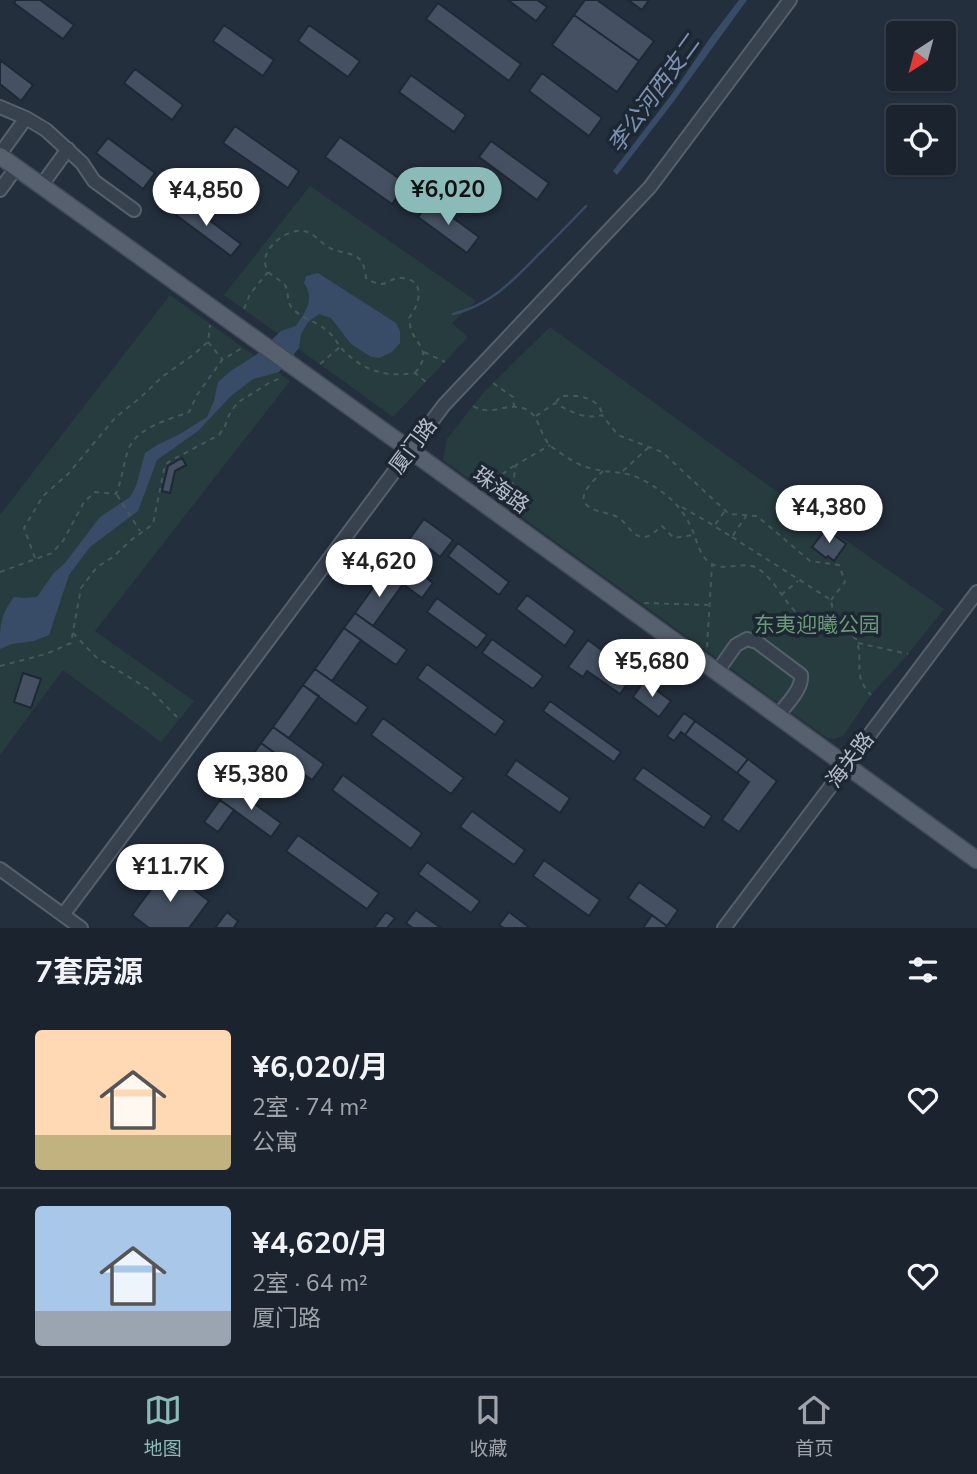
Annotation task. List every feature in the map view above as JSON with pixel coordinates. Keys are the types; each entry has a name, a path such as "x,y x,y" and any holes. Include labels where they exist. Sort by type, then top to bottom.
{"main road":[{"name":"珠海路","path":"0,155 287,371 410,450 977,860"}],"street":[{"name":"厦门路","path":"63,915 444,405 650,187 790,0"},
{"path":"0,107 46,130 82,163 94,181 134,211"},
{"path":"0,155 26,118"},
{"path":"41,186 68,149"},
{"path":"0,190 16,168"},
{"name":"海关路","path":"724,928 977,592"},
{"path":"717,671 741,641 752,640 767,649 796,671 802,680 778,716"},
{"path":"0,869 80,928"}],"path":[{"path":"426,382 415,373 381,374 363,367 344,352 332,334 314,321 298,315 289,304 287,288 268,271 265,262 271,247 288,234 298,230 305,231 313,234 326,246 339,252 354,254 361,259 366,278 371,282 381,284 405,277 417,286 419,292 419,299 409,318 412,331 424,352 445,362"},
{"path":"244,309 250,294 268,271"},
{"path":"35,558 24,528 43,496 68,474 115,418 208,342 210,324"},
{"path":"208,342 222,360"},
{"path":"116,494 128,448 138,436 149,427 189,412 197,394 222,360 251,345"},
{"path":"320,364 340,346"},
{"path":"415,373 424,352"},
{"path":"0,666 46,654 71,643 81,588 97,567 153,524 165,465 219,435 236,403 287,371"},
{"path":"493,383 513,397 514,407"},
{"path":"535,417 561,396 594,400 618,435 662,452 729,514 757,516 810,561 839,565 845,582 831,600 835,624"},
{"path":"555,403 572,413 595,417 602,415"},
{"path":"473,406 481,411 514,407 531,412 547,441 578,464 595,470 623,472 644,481 831,600"},
{"path":"482,489 550,444"},
{"path":"623,472 649,447"},
{"path":"509,508 516,465"},
{"path":"603,470 586,488 586,504 619,518 633,534 642,538 650,536 662,526 674,538 694,535"},
{"path":"0,572 52,554 84,502 95,492 116,494"},
{"path":"116,494 141,533"},
{"path":"679,505 705,559 719,567 754,567 764,574 799,614 824,617 856,639 860,656 859,678 871,695"},
{"path":"714,526 725,510"},
{"path":"732,537 747,515"},
{"path":"707,651 712,564"},
{"path":"781,595 799,580"},
{"path":"640,603 709,605"},
{"path":"73,633 96,657 150,690 177,717"},
{"path":"857,642 908,654"}],"green space":[{"path":"310,186 476,301 452,323 468,337 393,417 224,295"},
{"path":"170,295 290,381 95,631 194,701 161,742 63,670 0,755 0,515"},
{"name":"东夷迎曦公园","path":"550,327 944,609 871,695 843,736 827,738 443,460 447,439 484,392"}],"water":[{"path":"739,0 747,0 617,175 613,171"},
{"path":"318,273 396,323 400,331 400,343 392,352 379,358 371,357 351,344 331,318 319,314 308,322 301,334 299,348 279,372 253,379 231,396 198,431 157,460 138,511 90,547 69,575 49,635 0,649 2,621 14,597 37,597 100,517 130,497 136,486 145,453 207,417 218,382 256,355 281,331 296,326 309,300 304,283 306,276"}],"building":[{"path":"16,0 40,0 74,25 63,39 14,3"},
{"path":"508,0 537,0 547,7 536,21"},
{"path":"585,0 597,0 654,41 639,61 574,15"},
{"path":"628,0 649,0 642,10"},
{"path":"438,3 521,64 509,81 426,19"},
{"path":"574,15 639,61 617,92 552,45"},
{"path":"224,25 274,60 263,76 213,41"},
{"path":"309,25 360,61 348,77 298,41"},
{"path":"0,60 33,85 21,101 0,84"},
{"path":"135,69 183,105 172,120 124,83"},
{"path":"542,73 602,118 589,136 529,91"},
{"path":"411,75 466,115 454,132 399,92"},
{"path":"235,126 299,171 288,188 223,143"},
{"path":"340,137 407,184 392,204 325,157"},
{"path":"108,138 155,173 143,189 96,153"},
{"path":"491,141 549,183 537,200 479,157"},
{"path":"181,199 241,244 231,256 172,212"},
{"path":"430,201 479,237 467,253 418,217"},
{"path":"182,458 186,465 175,471 170,493 162,491 168,466"},
{"path":"424,519 453,540 440,557 430,549 415,569 397,556"},
{"path":"826,529 846,544 834,561 812,547"},
{"path":"458,543 509,582 499,595 448,556"},
{"path":"397,556 433,583 422,598 385,571"},
{"path":"385,571 403,584 373,626 355,613"},
{"path":"527,595 575,631 565,646 516,609"},
{"path":"437,598 487,635 477,648 427,612"},
{"path":"355,613 407,650 396,665 344,628"},
{"path":"344,628 361,640 332,681 315,669"},
{"path":"492,639 543,676 533,689 482,653"},
{"path":"588,640 634,674 620,694 587,671 583,677 568,667"},
{"path":"427,664 505,721 495,735 417,678"},
{"path":"315,669 368,707 356,724 303,685"},
{"path":"23,673 41,679 31,708 14,702"},
{"path":"644,681 671,701 659,717 633,697"},
{"path":"303,685 319,696 289,738 273,727"},
{"path":"550,701 621,752 614,762 543,711"},
{"path":"684,713 695,721 685,735 681,732 674,741 667,736"},
{"path":"383,718 464,778 451,794 371,735"},
{"path":"695,721 748,759 737,773 685,735"},
{"path":"273,727 324,764 312,780 261,743"},
{"path":"261,743 276,754 245,797 230,786"},
{"path":"748,759 777,781 739,832 722,820 749,782 737,773"},
{"path":"516,760 570,798 560,813 506,775"},
{"path":"643,767 712,816 704,828 634,779"},
{"path":"343,775 422,833 411,849 332,790"},
{"path":"230,786 281,823 271,837 220,800"},
{"path":"220,800 234,810 218,832 204,822"},
{"path":"472,811 525,850 514,865 460,827"},
{"path":"298,835 379,893 367,909 286,851"},
{"path":"544,860 600,900 589,916 533,876"},
{"path":"427,862 480,901 471,913 418,874"},
{"path":"166,869 209,901 189,928 149,928 132,915"},
{"path":"639,882 678,910 667,926 628,898"},
{"path":"416,910 441,928 413,928 406,923"},
{"path":"227,912 238,921 235,928 215,928"},
{"path":"386,912 395,918 387,928 374,928"},
{"path":"509,912 530,928 504,928 499,925"},
{"path":"652,915 667,926 643,928"}],"waterway":[{"name":"李公河西支二","path":"453,314 467,310 501,290 586,206"}]}
